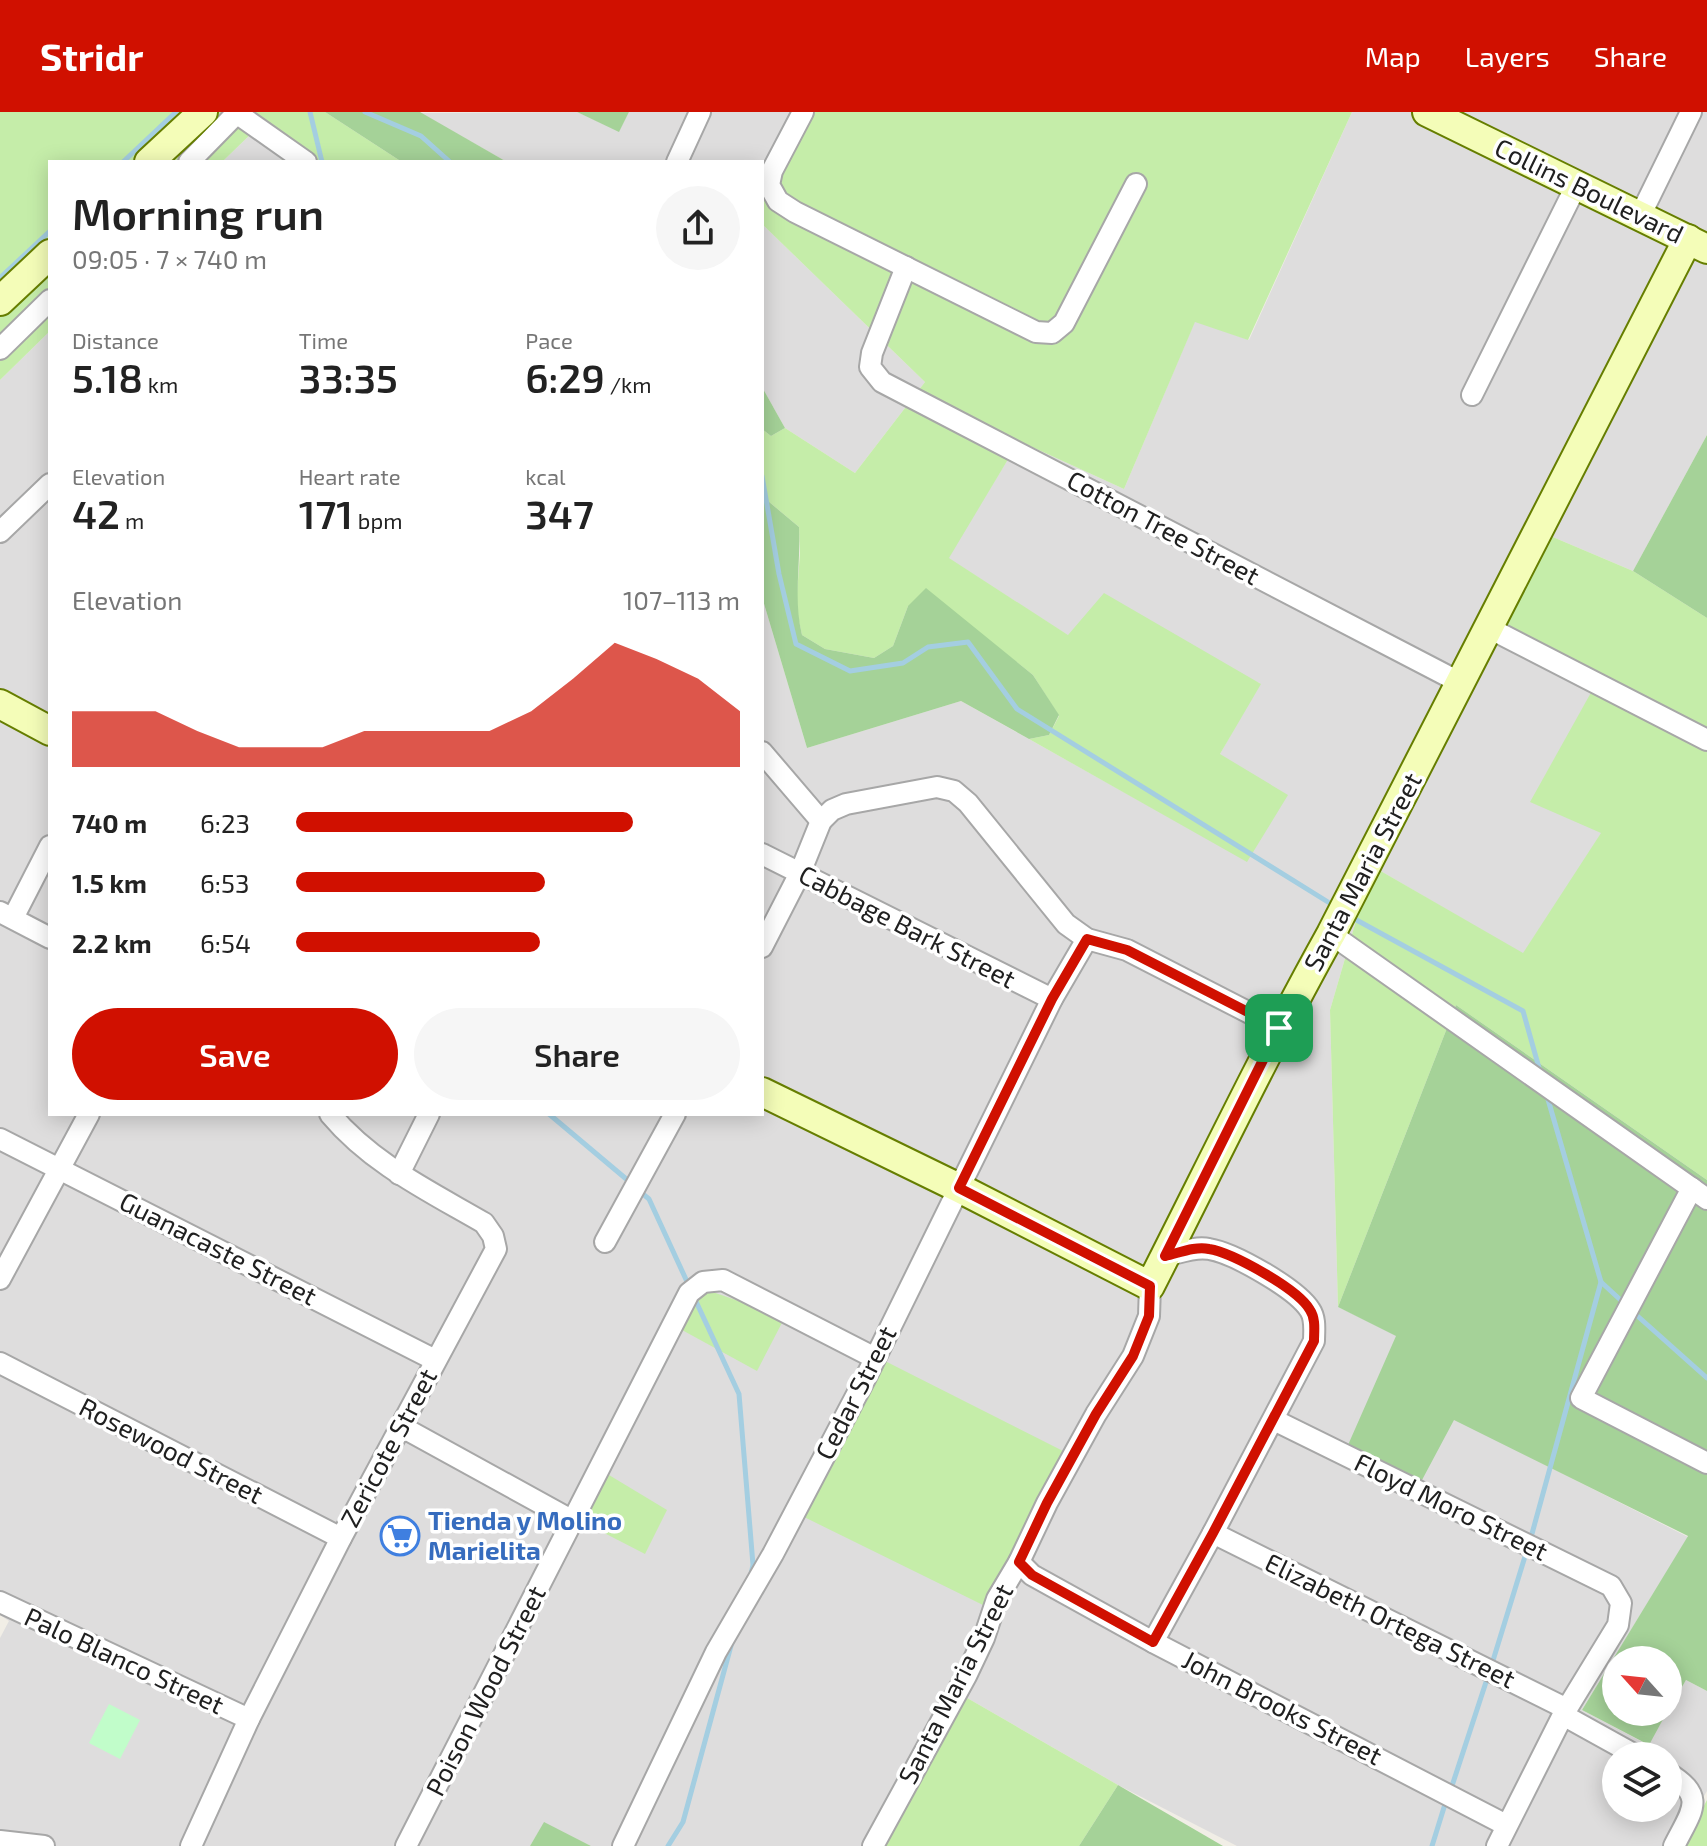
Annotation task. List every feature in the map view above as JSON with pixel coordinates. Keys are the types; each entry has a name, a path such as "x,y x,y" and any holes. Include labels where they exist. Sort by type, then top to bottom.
{"street":[{"path":"151,160 203,112"},
{"path":"678,160 700,112"},
{"path":"803,112 772,171 769,185 778,201 1036,332 1052,333 1064,323 1136,184"},
{"name":"Collins Boulevard","path":"1427,112 1697,244"},
{"path":"1640,216 1691,112"},
{"path":"191,160 236,113 303,160"},
{"path":"1472,395 1576,186"},
{"name":"Santa Maria Street","path":"873,1846 966,1676 984,1638 997,1599 1019,1562 1047,1503 1096,1414 1133,1356 1149,1316 1150,1286 1279,1028 1331,934 1512,579 1697,244"},
{"path":"0,301 48,256"},
{"name":"Cotton Tree Street","path":"906,267 872,353 870,367 882,382 1461,683"},
{"path":"0,349 48,302"},
{"path":"0,532 48,488"},
{"path":"1489,628 1707,740"},
{"path":"0,704 48,730"},
{"path":"764,754 821,821"},
{"path":"764,943 800,873 821,821 832,810 846,804 937,787 954,791 968,803 1066,924 1087,939 1127,950 1279,1028"},
{"path":"48,849 7,915 48,937"},
{"name":"Cabbage Bark Street","path":"764,855 1052,999"},
{"path":"1331,934 1700,1194 1581,1398 1707,1463"},
{"name":"Cedar Street","path":"623,1846 716,1652 773,1554 875,1358 1052,999 1087,939"},
{"path":"764,1093 1150,1286"},
{"path":"0,1279 88,1116"},
{"name":"Zericote Street","path":"191,1846 249,1719 341,1538 496,1249 493,1236 484,1223 381,1163 348,1135 332,1116"},
{"path":"399,1174 428,1116"},
{"path":"605,1242 674,1116"},
{"name":"Guanacaste Street","path":"0,1139 435,1360"},
{"path":"1153,1642 1314,1341 1312,1312 1276,1279 1210,1249 1165,1256"},
{"name":"Poison Wood Street","path":"406,1846 689,1293 703,1282 723,1280 875,1358"},
{"name":"Rosewood Street","path":"0,1363 341,1538"},
{"name":"Floyd Moro Street","path":"1274,1420 1611,1586 1618,1593 1621,1603 1618,1625 1565,1712"},
{"path":"402,1427 573,1521"},
{"name":"Elizabeth Ortega Street","path":"1213,1533 1565,1712 1614,1742"},
{"name":"John Brooks Street","path":"1019,1562 1032,1575 1153,1642 1506,1825"},
{"name":"Palo Blanco Street","path":"0,1602 249,1719"},
{"path":"1497,1846 1565,1712"},
{"path":"1674,1846 1694,1805 1694,1791 1682,1781"},
{"path":"0,1841 44,1846"}],"shaded area":[{"path":"577,112 619,131 629,112 799,112 764,178 764,160 503,160 420,113"},
{"path":"1352,112 1707,112 1707,435 1633,571 1541,532 1593,689 1602,833 1523,954 1372,866 1330,1010 1338,1307 1397,1335 1454,1419 1688,1537 1621,1646 1602,1646 1602,1677 1582,1710 1602,1721 1602,1726 1612,1726 1642,1742 1602,1742 1602,1822 1682,1822 1682,1742 1650,1742 1659,1726 1682,1726 1682,1687 1686,1680 1707,1691 1707,1791 1674,1846 1237,1846 1118,1785 962,1695 882,1846 591,1846 544,1823 530,1846 0,1844 0,1638 9,1621 0,1615 0,380 48,333 48,1116 764,1116 764,604 807,748 961,701 1247,861 1220,754 1260,683 1069,636 948,558 1019,441 1124,489 1195,321 1249,340"},
{"path":"260,125 279,137 282,160 224,160"},
{"path":"764,226 925,382 855,473 785,428 764,391"}],"green space":[{"path":"0,112 325,112 399,160 282,160 279,137 260,125 224,160 48,160 48,333 0,380"},
{"path":"325,112 420,112 504,160 399,160"},
{"path":"577,112 629,112 619,132"},
{"path":"799,112 1352,112 1248,340 1195,322 1124,489 1019,441 949,558 1068,635 1104,593 1261,684 1220,754 1288,795 1247,862 1029,739 1049,735 1059,716 1033,675 986,638 908,606 893,646 874,658 825,649 802,635 796,607 799,527 764,498 764,431 771,436 785,428 855,473 925,382 764,226 764,178"},
{"path":"764,391 785,428 771,436 764,431"},
{"path":"1707,435 1707,618 1633,571"},
{"path":"764,498 799,527 798,595 802,635 825,649 874,658 893,646 908,606 926,588 1033,675 1059,715 1049,735 1029,739 961,701 807,748 764,604"},
{"path":"1541,532 1633,571 1707,618 1707,1180 1456,1005 1338,1307 1330,1010 1372,866 1523,953 1601,833 1530,802 1593,689 1494,634"},
{"path":"1456,1005 1707,1180 1707,1691 1686,1680 1682,1687 1682,1646 1621,1646 1688,1536 1454,1420 1422,1480 1348,1445 1396,1336 1338,1307"},
{"path":"704,1289 785,1317 757,1371 682,1330"},
{"path":"883,1360 1067,1453 985,1606 800,1515"},
{"path":"604,1472 667,1510 645,1554 581,1521"},
{"path":"1602,1677 1602,1720 1582,1710"},
{"path":"962,1695 1118,1785 1079,1846 882,1846"},
{"path":"109,1704 140,1720 120,1759 89,1743"},
{"path":"1613,1726 1659,1726 1651,1742 1643,1742"},
{"path":"1118,1785 1223,1846 1079,1846"},
{"path":"1707,1800 1707,1846 1682,1846"},
{"path":"544,1822 591,1846 530,1846"}],"waterway":[{"path":"125,160 176,112"},
{"path":"310,112 322,160"},
{"path":"365,112 421,136 448,160"},
{"path":"0,278 48,233"},
{"path":"764,488 779,574 796,644 850,671 903,663 928,647 968,642 1017,709 1336,907"},
{"path":"1351,917 1523,1011 1541,1075"},
{"path":"1530,1541 1601,1282 1547,1096"},
{"path":"551,1116 631,1183"},
{"path":"638,1190 649,1199 689,1286"},
{"path":"1601,1282 1626,1305"},
{"path":"693,1295 739,1394 753,1565 751,1574"},
{"path":"1633,1312 1707,1378"},
{"path":"1491,1667 1527,1550"},
{"path":"668,1846 683,1822 732,1642"},
{"path":"1450,1792 1488,1676"},
{"path":"1432,1846 1446,1801"}],"place":[{"name":"Tienda y Molino Marielita","path":"400,1536"}],"route":[{"path":"1087,939 1127,950 1279,1028 1165,1256 1210,1249 1276,1279 1312,1312 1314,1341 1153,1642 1032,1575 1019,1562 1096,1414 1133,1356 1149,1316 1150,1286 959,1188 1052,999 1087,939"}]}
